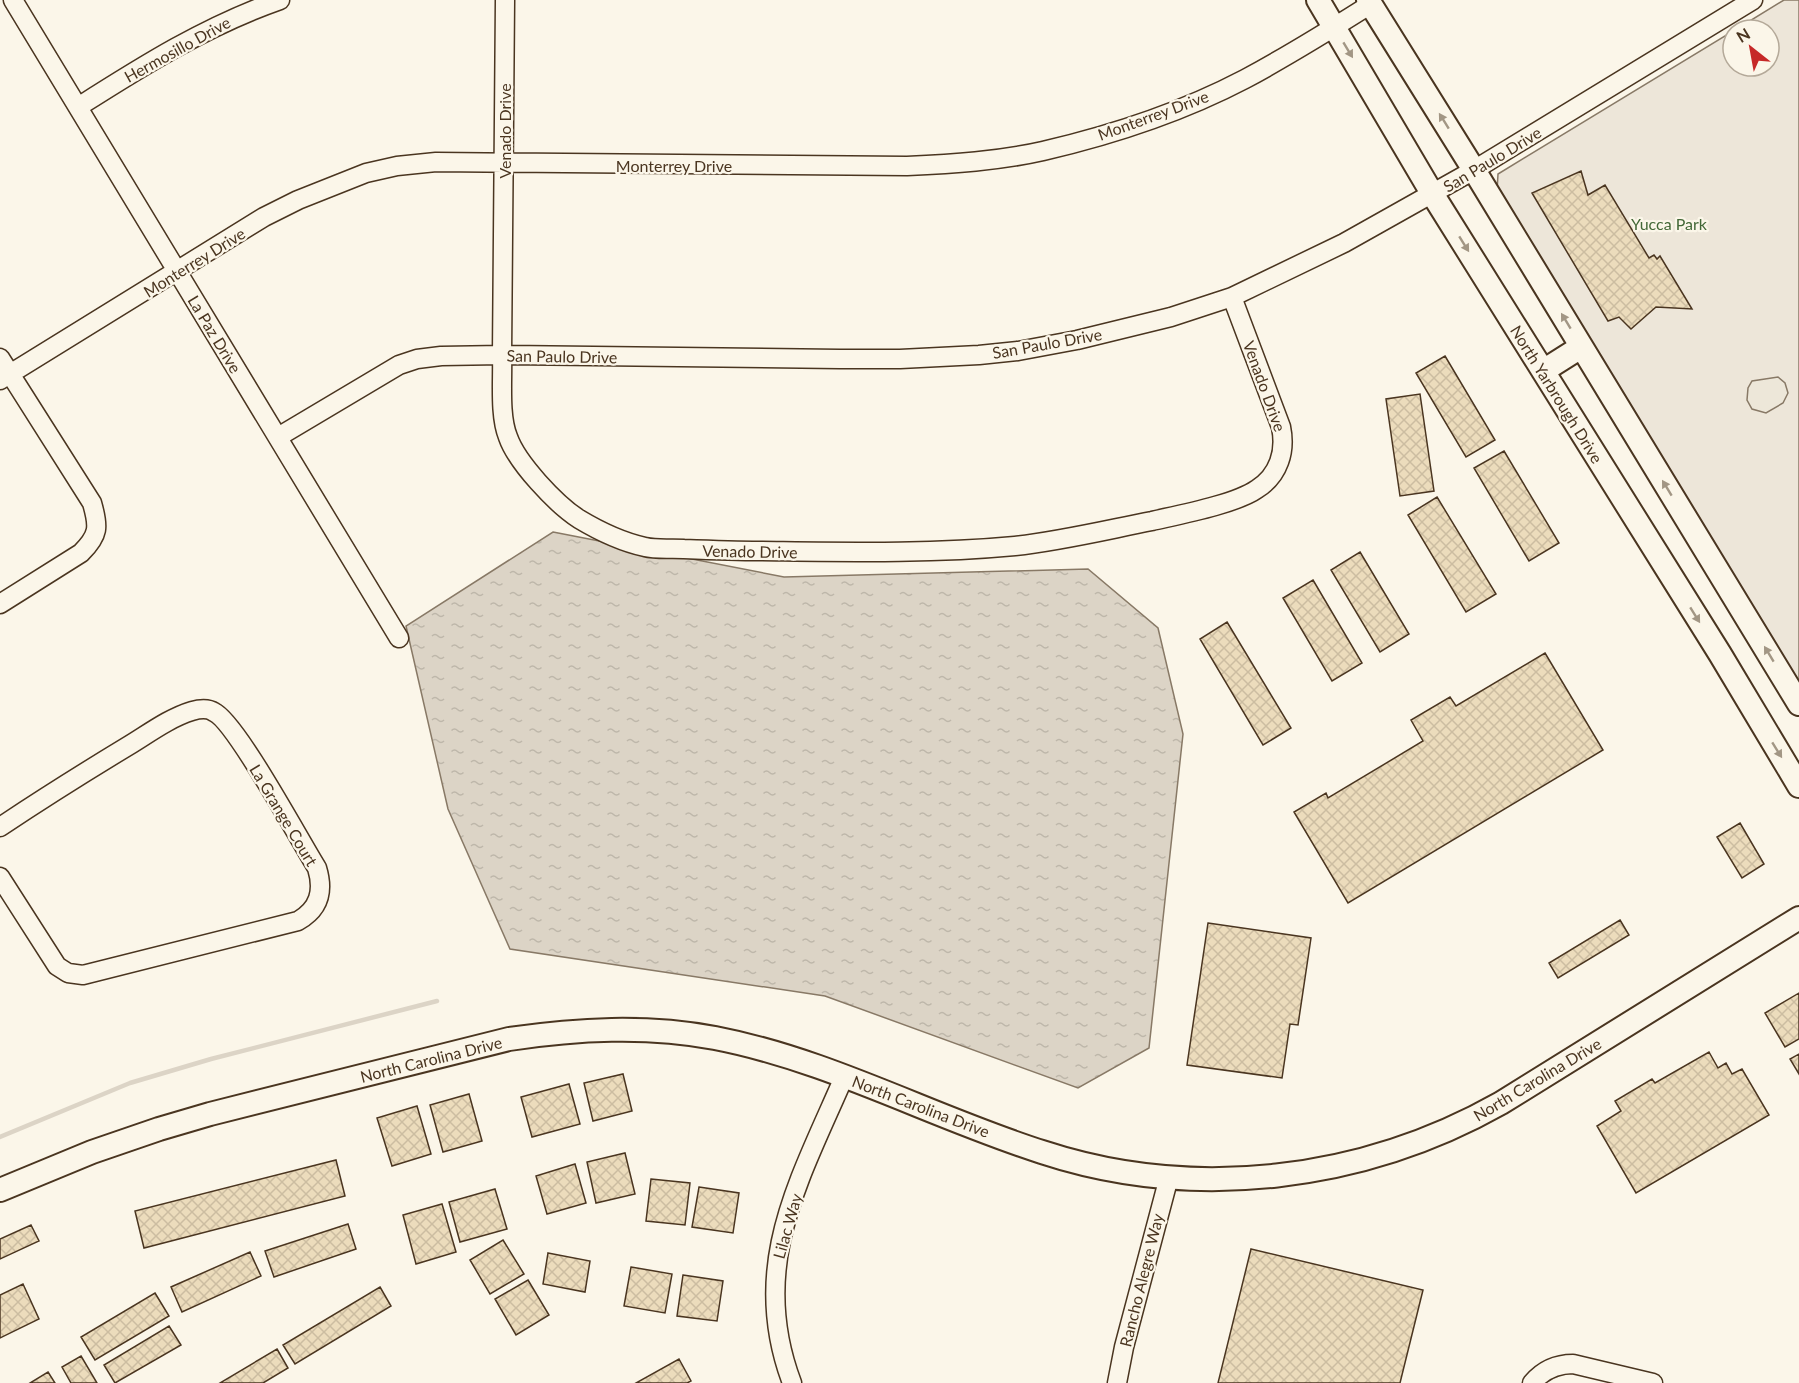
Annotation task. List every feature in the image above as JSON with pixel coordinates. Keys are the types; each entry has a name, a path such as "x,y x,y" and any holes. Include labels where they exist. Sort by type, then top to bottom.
{"main road":[{"name":"North Yarbrough Drive","path":"1318,0 1433,195 1720,654 1799,786"},
{"path":"1370,2 1799,704"},
{"path":"1543,371 1581,347"},
{"name":"North Carolina Drive","path":"0,1190 92,1152 210,1114 509,1039 559,1032 609,1029 658,1031 713,1038 767,1050 1041,1152 1110,1169 1169,1177 1230,1180 1283,1176 1354,1162 1404,1147 1461,1124 1499,1104 1799,918"}],"street":[{"name":"La Paz Drive","path":"13,0 399,638"},
{"name":"Hermosillo Drive","path":"78,107 197,35 241,14 280,0"},
{"name":"Venado Drive","path":"505,0 502,356 507,436 514,449 552,498 578,518 606,534 646,547 733,551 890,553 1016,546 1173,516 1244,496 1258,489 1269,479 1280,462 1283,437 1232,297"},
{"name":"San Paulo Drive","path":"278,437 399,365 417,359 441,356 502,356 864,359 979,355 1018,351 1077,340 1160,320 1232,297 1344,243 1433,195 1753,0"},
{"name":"Monterrey Drive","path":"5,378 264,217 297,200 366,173 397,166 436,162 907,166 965,163 1041,151 1128,127 1211,95 1245,79 1334,27 1370,2"},
{"path":"0,358 5,378 92,503 98,522 92,542 81,553 0,604"},
{"name":"La Grange Court","path":"0,827 174,718 203,709 213,711 223,717 240,741 316,868 321,880 321,893 314,909 298,921 83,975 68,973 57,966 0,877"},
{"name":"Lilac Way","path":"792,1383 784,1364 777,1334 774,1296 781,1234 802,1174 844,1077"},
{"name":"Rancho Alegre Way","path":"1117,1383 1124,1347 1169,1177"},
{"path":"1532,1383 1550,1368 1573,1364 1653,1383"}],"green space":[{"name":"Yucca Park","path":"1784,0 1799,0 1799,687 1497,192 1498,174 1721,38 1721,78 1781,78 1781,18 1755,18"}],"shaded area":[{"path":"1778,377 1785,383 1788,393 1783,403 1766,413 1752,409 1747,400 1748,388 1752,381"}],"water":[{"path":"553,532 784,577 1088,569 1158,628 1183,734 1149,1048 1078,1088 825,996 510,949 448,809 406,626"}],"building":[{"path":"1581,171 1588,195 1605,185 1649,258 1654,255 1657,259 1660,256 1692,309 1656,307 1631,329 1619,317 1608,321 1532,193"},
{"path":"1445,356 1495,440 1466,457 1416,373"},
{"path":"1420,394 1434,491 1400,496 1386,399"},
{"path":"1504,451 1559,543 1529,561 1474,468"},
{"path":"1437,497 1496,594 1466,612 1408,515"},
{"path":"1360,552 1409,634 1380,652 1331,570"},
{"path":"1313,580 1362,663 1332,681 1283,598"},
{"path":"1227,622 1291,728 1263,745 1200,639"},
{"path":"1545,653 1603,750 1348,903 1294,812 1326,793 1328,798 1423,741 1411,720 1450,697 1456,706"},
{"path":"1740,823 1764,864 1742,878 1717,837"},
{"path":"1620,920 1629,935 1558,978 1549,963"},
{"path":"1208,923 1311,938 1298,1025 1290,1024 1282,1078 1187,1065"},
{"path":"1799,993 1799,1039 1785,1047 1765,1013"},
{"path":"1709,1052 1718,1068 1726,1063 1732,1074 1742,1069 1769,1115 1636,1193 1597,1126 1621,1111 1615,1101 1652,1079 1655,1083"},
{"path":"1799,1054 1799,1074 1790,1059"},
{"path":"623,1074 632,1111 593,1121 584,1083"},
{"path":"569,1084 580,1124 532,1137 521,1097"},
{"path":"469,1094 482,1141 443,1152 430,1105"},
{"path":"417,1106 431,1154 392,1166 377,1118"},
{"path":"625,1153 635,1194 596,1203 587,1162"},
{"path":"336,1160 345,1196 144,1248 135,1211"},
{"path":"575,1164 586,1203 547,1214 536,1176"},
{"path":"651,1179 690,1183 685,1225 646,1221"},
{"path":"699,1187 739,1193 733,1233 692,1227"},
{"path":"495,1189 507,1229 460,1242 449,1202"},
{"path":"442,1204 456,1252 416,1264 403,1215"},
{"path":"348,1224 356,1249 274,1277 265,1251"},
{"path":"31,1225 39,1241 0,1259 0,1239"},
{"path":"503,1240 524,1274 490,1294 470,1260"},
{"path":"1251,1249 1423,1290 1400,1383 1218,1383"},
{"path":"250,1252 261,1276 182,1312 171,1287"},
{"path":"548,1253 590,1261 585,1292 543,1284"},
{"path":"631,1267 672,1274 665,1313 624,1306"},
{"path":"683,1275 723,1281 717,1321 677,1316"},
{"path":"528,1280 549,1315 516,1335 495,1299"},
{"path":"23,1284 39,1319 0,1338 0,1295"},
{"path":"380,1287 391,1306 295,1364 283,1345"},
{"path":"155,1293 169,1316 95,1360 81,1337"},
{"path":"169,1326 181,1345 115,1383 104,1365"},
{"path":"277,1349 288,1368 263,1383 220,1383"},
{"path":"81,1356 97,1383 71,1383 62,1367"},
{"path":"679,1359 691,1381 687,1383 636,1383"},
{"path":"48,1372 55,1383 30,1383"}],"waterway":[{"path":"0,1137 130,1083 211,1059 437,1001"}]}
